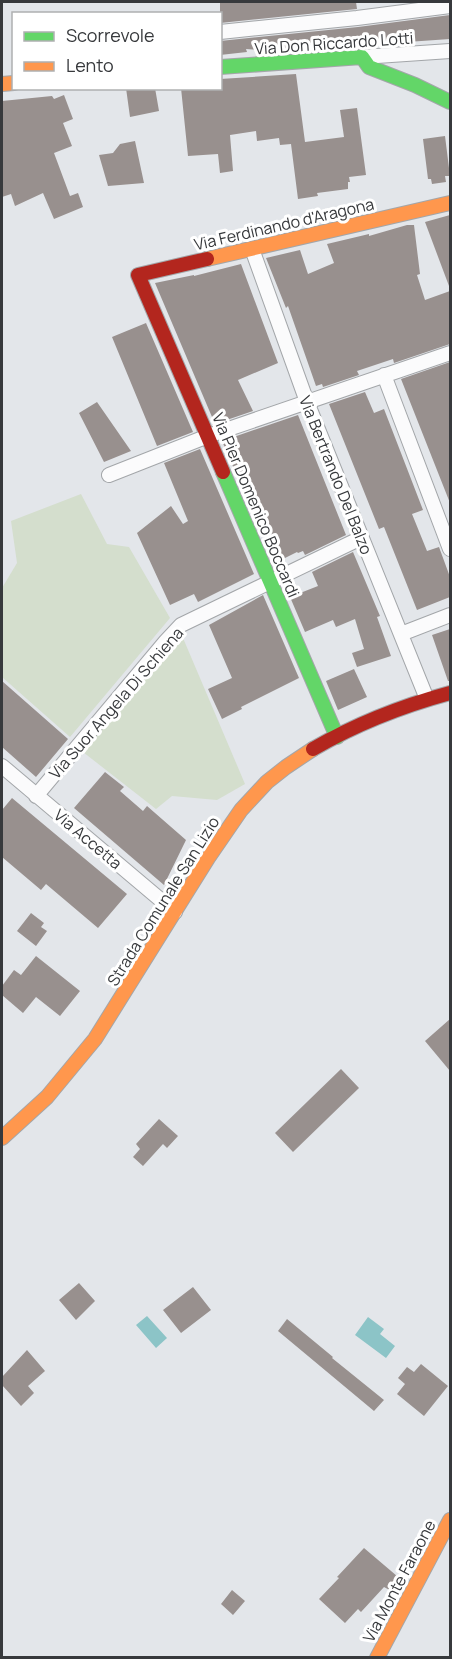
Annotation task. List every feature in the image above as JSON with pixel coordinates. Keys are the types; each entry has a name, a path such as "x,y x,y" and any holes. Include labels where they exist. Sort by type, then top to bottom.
{"street":[{"path":"222,32 450,6"},
{"name":"Via Don Riccardo Lotti","path":"222,67 450,51"},
{"path":"362,57 369,68 415,85 450,102"},
{"name":"Via Ferdinando d'Aragona","path":"144,286 138,275 450,203"},
{"name":"Via Bertrando Del Balzo","path":"252,249 307,402 427,699"},
{"name":"Via Pier Domenico Boccardi","path":"144,286 337,737"},
{"path":"109,475 208,436 450,352"},
{"path":"384,375 445,522 450,549"},
{"name":"Via Suor Angela Di Schiena","path":"36,796 181,626 361,538"},
{"path":"401,634 450,615"},
{"name":"Strada Comunale San Lizio","path":"2,1138 58,1085 89,1049 176,912 219,839 242,808 267,782 302,755 386,713 450,693"},
{"name":"Via Accetta","path":"2,766 176,912"},
{"name":"Via Monte Faraone","path":"377,1658 450,1520"}],"green space":[{"path":"81,494 107,544 129,547 170,618 70,737 2,677 2,588 17,563 11,521"},
{"path":"179,637 183,638 245,784 217,800 172,796 156,809 83,752"}],"water":[{"path":"147,1316 167,1338 156,1348 136,1325"},
{"path":"368,1317 384,1329 380,1334 395,1346 386,1358 355,1335"}],"building":[{"path":"220,2 356,2 357,9 222,23 222,12 220,12"},
{"path":"450,15 450,39 278,51 246,49 247,52 222,55 222,41"},
{"path":"296,74 305,142 344,137 340,110 357,108 366,175 349,177 348,189 317,193 318,196 298,199 291,144 280,145 279,138 257,141 256,131 230,135 233,171 220,173 218,154 188,156 181,90 222,90 222,79"},
{"path":"126,90 155,90 159,111 130,117"},
{"path":"64,95 73,119 63,123 72,146 54,153 70,196 78,193 83,207 54,219 43,193 15,206 11,194 2,197 2,101 52,96 54,99"},
{"path":"445,136 450,176 445,176 446,182 432,184 431,179 428,179 423,139"},
{"path":"135,141 144,183 108,186 99,155 113,153 120,144"},
{"path":"450,215 450,286 449,286 425,222"},
{"path":"414,225 420,274 417,275 425,300 450,291 450,344 394,363 393,359 357,371 359,375 323,387 322,384 316,386 288,306 286,308 266,258 300,250 308,274 334,263 327,244 369,234 369,236"},
{"path":"241,264 278,363 238,380 253,411 215,424 155,283"},
{"path":"146,323 193,432 157,446 112,337"},
{"path":"450,362 450,503 401,379"},
{"path":"365,392 374,413 384,409 423,510 412,514 427,551 439,547 450,577 450,597 417,610 384,527 379,529 329,404"},
{"path":"97,402 131,451 104,462 79,413"},
{"path":"298,415 346,535 305,555 303,551 297,552 275,563 222,441"},
{"path":"200,449 254,574 198,602 194,594 170,605 137,533 171,506 183,524 188,521 164,463"},
{"path":"353,552 380,616 377,617 391,656 357,667 352,653 364,649 355,619 336,627 333,620 305,632 290,597 318,586 312,572"},
{"path":"263,595 299,678 222,719 208,689 232,678 209,625"},
{"path":"450,629 450,681 448,681 432,635"},
{"path":"354,669 367,697 338,710 326,681"},
{"path":"2,681 68,739 36,777 2,747"},
{"path":"105,772 124,787 120,791 143,811 147,806 186,840 164,885 74,808"},
{"path":"12,798 127,894 98,928 46,884 41,890 2,857 2,810"},
{"path":"31,913 44,923 41,927 47,931 36,946 17,931"},
{"path":"36,956 80,991 60,1016 36,997 23,1013 2,995 2,986 14,970 21,975"},
{"path":"450,1019 450,1071 425,1041"},
{"path":"341,1069 359,1088 293,1152 275,1133"},
{"path":"159,1119 178,1136 167,1148 163,1144 143,1166 133,1157 140,1149 136,1144"},
{"path":"79,1283 95,1301 76,1320 59,1300"},
{"path":"193,1287 211,1310 181,1333 163,1310"},
{"path":"287,1319 384,1400 374,1411 278,1331"},
{"path":"27,1350 45,1371 28,1386 34,1393 21,1406 2,1385 2,1377"},
{"path":"421,1364 448,1386 424,1416 397,1394 405,1384 398,1378 407,1367 414,1372"},
{"path":"364,1548 404,1582 397,1594 384,1587 361,1612 358,1609 345,1623 319,1599"},
{"path":"232,1590 245,1601 233,1615 221,1604"}],"traffic: fast":[{"path":"222,67 362,57 369,67 450,102"},
{"path":"223,472 337,737"}],"traffic: slow":[{"path":"2,84 12,83"},
{"path":"207,259 450,203"},
{"path":"2,1138 47,1097 95,1039 208,858 241,810 267,782 313,749"},
{"path":"377,1658 450,1520"}],"traffic: jam":[{"path":"207,259 138,275 223,472"},
{"path":"313,749 380,716 450,693"}]}
